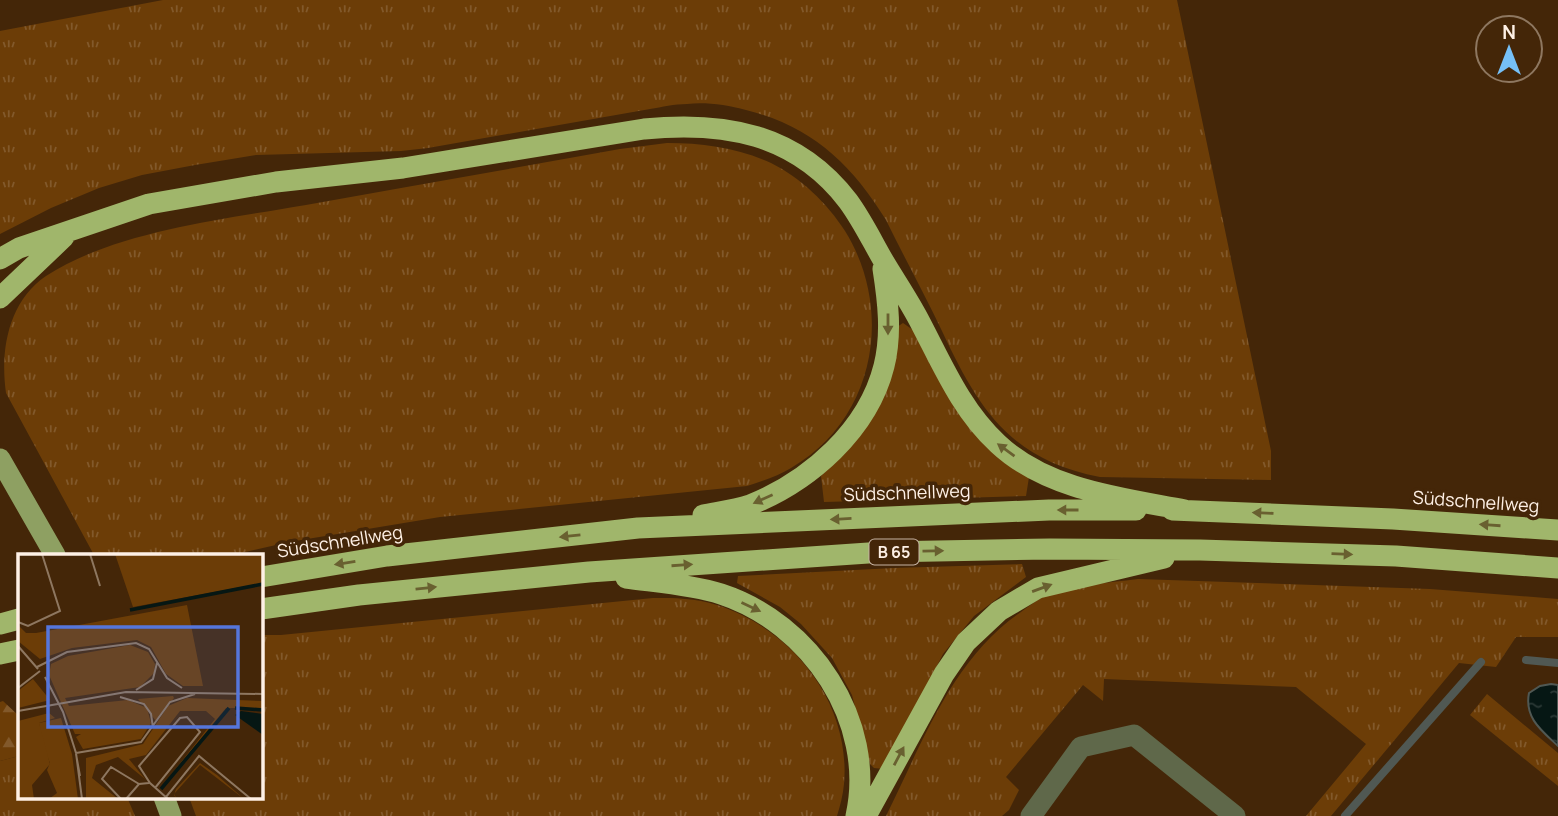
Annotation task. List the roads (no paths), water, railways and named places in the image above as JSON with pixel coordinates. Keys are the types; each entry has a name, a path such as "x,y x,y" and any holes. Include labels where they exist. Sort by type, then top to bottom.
{"highway":[{"path":"0,259 19,248 149,204 220,191 403,168 644,129 681,125 748,133 805,161 829,180 847,200 920,321 948,378 972,416 998,445 1028,465 1090,492 1185,510"},
{"path":"2,299 69,232"},
{"path":"638,528 747,506 778,492 815,466 854,427 873,397 884,365 889,332 881,257"},
{"name":"Südschnellweg","path":"262,577 387,556 638,528 1049,510 1185,510 1393,519 1558,530"},
{"path":"866,816 944,674 966,642 999,611 1038,588 1200,550"},
{"name":"B 65","path":"262,609 359,595 589,572 883,552 1200,550 1396,556 1558,568"},
{"path":"589,572 719,593 757,609 785,628 809,651 829,678 845,708 855,740 859,773 856,816"},
{"path":"0,624 18,619"},
{"path":"0,654 18,650"}],"main road":[{"path":"0,459 54,554"},
{"path":"164,798 171,816"}],"lane":[{"path":"1031,816 1081,747 1134,735 1235,816"}],"water":[{"path":"1558,685 1558,746 1536,723 1528,702 1529,693 1540,686"}],"waterway":[{"path":"1526,660 1558,663"},
{"path":"1345,816 1481,662"}]}
